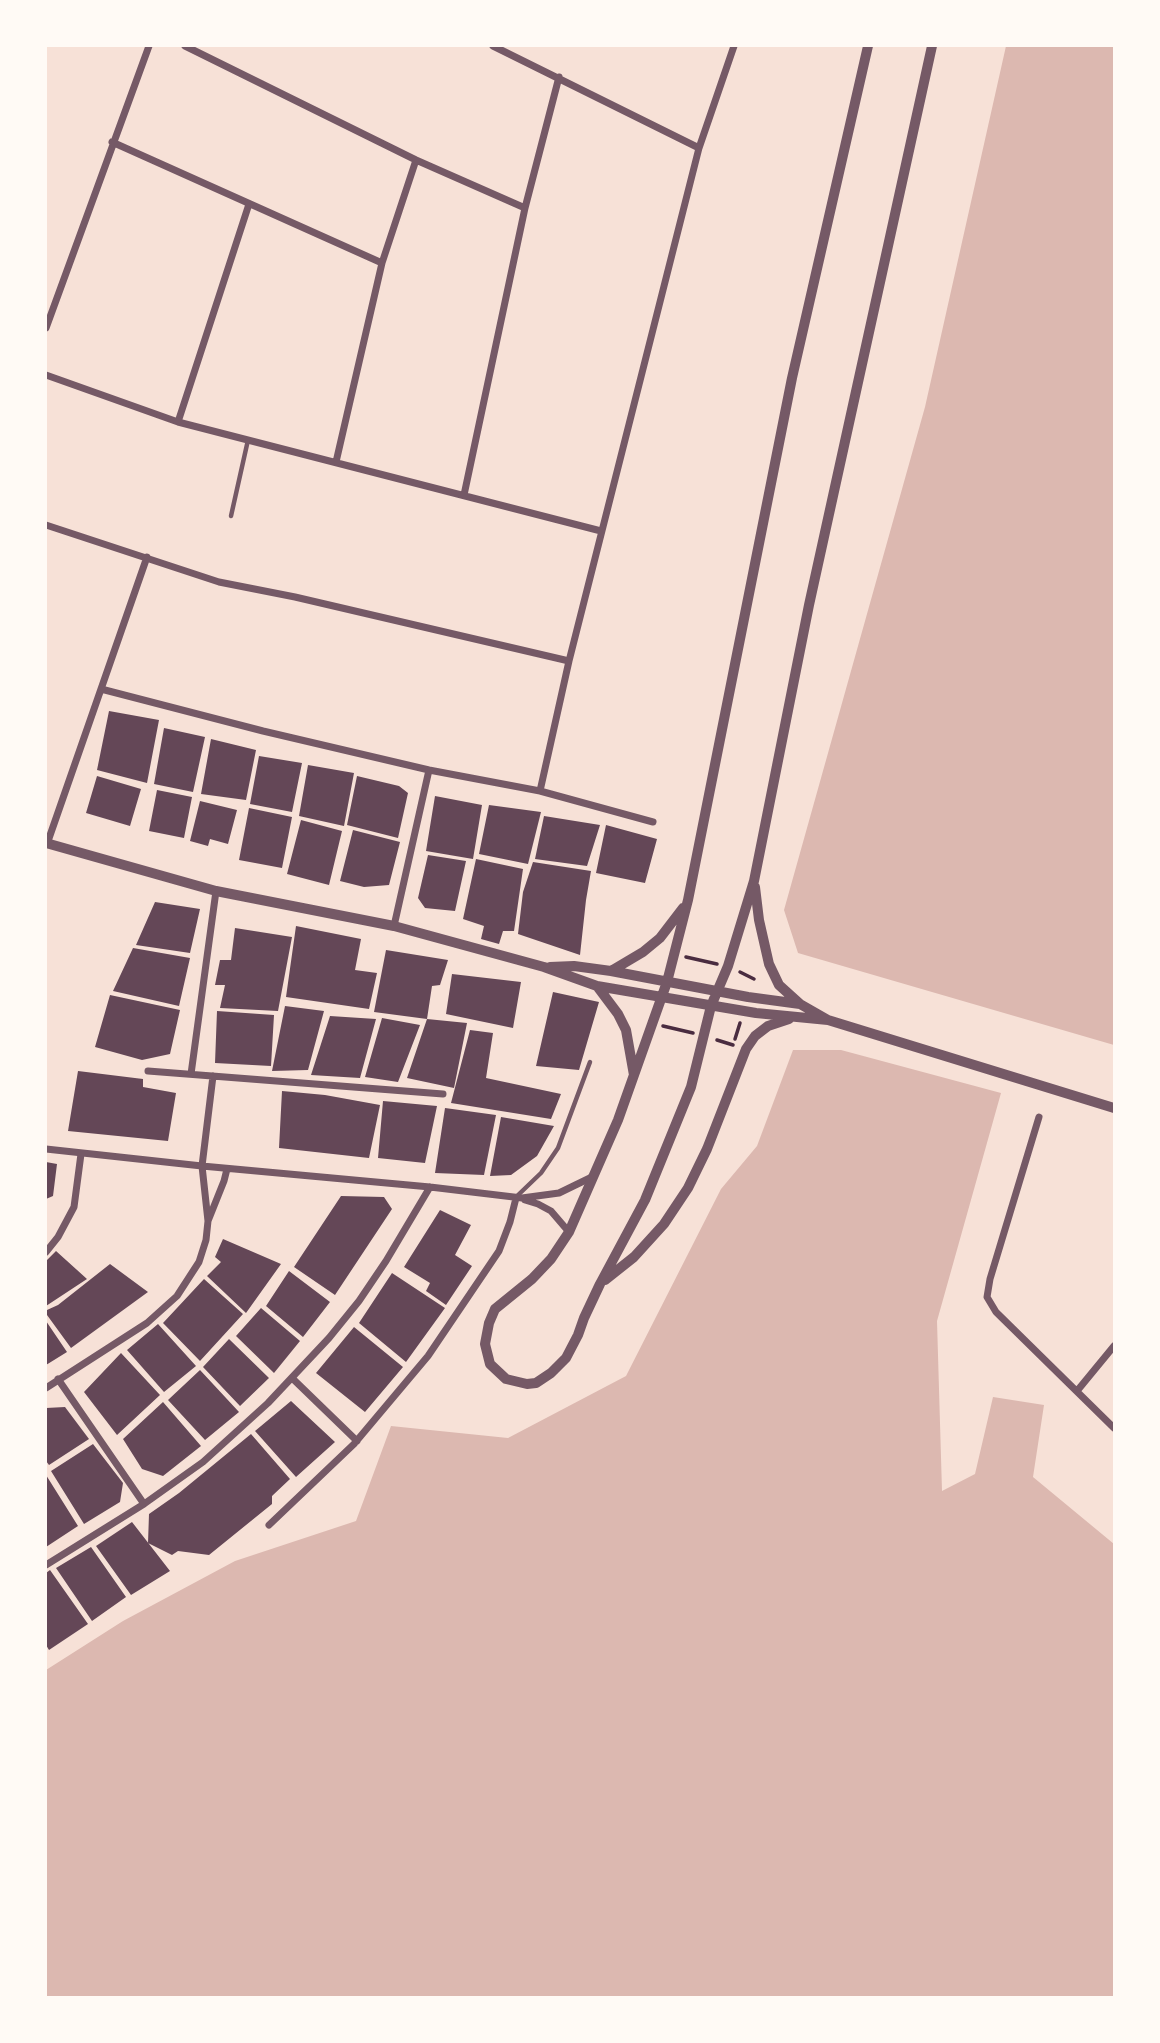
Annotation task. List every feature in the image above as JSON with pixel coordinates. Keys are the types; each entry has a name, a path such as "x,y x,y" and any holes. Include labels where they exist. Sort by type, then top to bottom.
{"street":[{"path":"46,328 149,46"},
{"path":"185,46 416,160 525,208"},
{"path":"493,46 699,148"},
{"path":"540,791 601,531 699,148 734,46"},
{"path":"868,46 792,378 688,900 667,982 634,1075 569,1232 551,1259 532,1279 495,1309 489,1323 485,1344 490,1364 506,1379 527,1384 536,1383 566,1358 600,1284 645,1200 691,1087 711,1006 728,966 754,881 809,604 932,46"},
{"path":"464,495 525,208 559,77"},
{"path":"112,142 383,263"},
{"path":"336,462 383,263 416,160"},
{"path":"178,422 249,204"},
{"path":"46,375 178,422 601,531"},
{"path":"46,525 219,582 295,597 569,661"},
{"path":"147,557 46,844 216,891 394,926 544,967 597,986 711,1006 793,1018 828,1020"},
{"path":"101,689 429,770 540,791 653,822"},
{"path":"394,926 429,770"},
{"path":"754,881 769,964 779,985 800,1004 828,1020 1115,1108"},
{"path":"191,1074 216,891"},
{"path":"611,971 643,952 660,938 688,900"},
{"path":"544,967 574,966 611,971 800,1004"},
{"path":"597,986 618,1014 626,1030 634,1075"},
{"path":"600,1284 634,1257 664,1224 688,1188 707,1149 746,1049 755,1036 768,1026 793,1018"},
{"path":"148,1071 443,1094"},
{"path":"208,1221 202,1166 213,1076"},
{"path":"1039,1117 990,1279 987,1297 996,1312 1115,1428"},
{"path":"46,1149 519,1198 551,1211 569,1232"},
{"path":"46,1252 58,1237 74,1207 81,1154"},
{"path":"46,1388 147,1324 177,1296 199,1262 208,1221 227,1169"},
{"path":"519,1198 559,1193 594,1176"},
{"path":"46,1565 144,1504 203,1462 268,1403 329,1338 359,1301 430,1187"},
{"path":"269,1525 357,1441 428,1356 499,1251 519,1198"},
{"path":"1077,1391 1115,1346"},
{"path":"292,1378 357,1441"},
{"path":"58,1380 144,1504"}],"lane":[{"path":"231,516 248,440"},
{"path":"519,1198 558,1148 590,1062"}],"path":[{"path":"673,954 728,966 754,979"},
{"path":"653,1023 733,1045"}],"shaded area":[{"path":"1006,46 1114,46 1114,1045 798,953 784,910 925,407"},
{"path":"793,1050 841,1050 1001,1093 937,1321 942,1491 975,1474 993,1397 1044,1405 1033,1477 1114,1544 1114,1997 46,1997 46,1670 123,1621 235,1561 356,1521 391,1426 508,1438 626,1376 721,1189 757,1146"}],"building":[{"path":"109,711 159,720 147,783 97,770"},
{"path":"164,728 205,737 193,792 154,784"},
{"path":"211,739 256,750 246,800 201,794"},
{"path":"259,756 302,763 292,812 250,804"},
{"path":"308,765 354,773 344,826 299,816"},
{"path":"97,776 141,789 130,826 86,813"},
{"path":"357,776 399,786 408,793 398,838 347,825"},
{"path":"157,790 192,797 184,838 149,831"},
{"path":"435,796 482,805 473,859 426,851"},
{"path":"200,801 237,810 228,844 210,839 208,846 190,841"},
{"path":"489,805 541,812 528,864 479,854"},
{"path":"249,808 292,817 282,868 239,860"},
{"path":"544,816 600,825 587,866 535,859"},
{"path":"301,820 342,831 329,885 287,874"},
{"path":"606,825 657,839 645,883 596,873"},
{"path":"353,830 400,842 389,885 364,887 340,881"},
{"path":"428,855 466,861 455,911 425,908 418,898"},
{"path":"476,859 523,869 514,931 503,931 499,944 481,939 484,926 463,919"},
{"path":"533,862 591,871 580,955 518,934 523,892"},
{"path":"155,902 200,909 190,953 136,945"},
{"path":"296,926 361,939 355,970 377,973 369,1009 286,997"},
{"path":"235,928 292,937 278,1011 220,1008 225,985 215,985 220,960 231,960"},
{"path":"133,948 190,958 179,1006 113,991"},
{"path":"386,950 448,960 440,985 432,986 427,1019 374,1012"},
{"path":"452,974 521,982 513,1028 446,1014"},
{"path":"553,992 599,1002 579,1070 536,1066"},
{"path":"110,995 180,1010 170,1054 142,1060 95,1047"},
{"path":"285,1006 324,1011 308,1070 272,1071"},
{"path":"217,1011 274,1015 271,1066 215,1063"},
{"path":"330,1016 376,1019 360,1078 311,1075"},
{"path":"382,1018 420,1025 398,1082 365,1077"},
{"path":"427,1019 467,1023 454,1088 407,1078"},
{"path":"470,1030 493,1033 486,1078 561,1094 551,1119 451,1103"},
{"path":"78,1071 143,1079 143,1087 176,1093 168,1141 68,1131"},
{"path":"282,1091 325,1095 380,1105 369,1158 279,1148"},
{"path":"383,1101 437,1106 425,1163 378,1158"},
{"path":"445,1108 496,1115 484,1175 435,1173"},
{"path":"501,1117 554,1126 537,1156 511,1175 490,1176"},
{"path":"46,1162 57,1164 53,1196 46,1199"},
{"path":"341,1196 384,1197 392,1209 335,1295 294,1267"},
{"path":"440,1210 471,1225 455,1255 472,1266 446,1305 426,1291 430,1283 404,1267"},
{"path":"223,1239 281,1264 246,1313 207,1276 221,1262 215,1257"},
{"path":"56,1251 87,1279 46,1306 46,1261"},
{"path":"110,1264 148,1292 71,1348 47,1315 47,1310 58,1305"},
{"path":"289,1271 330,1302 303,1337 266,1306"},
{"path":"392,1273 445,1308 406,1362 359,1323"},
{"path":"204,1279 243,1314 200,1361 163,1323"},
{"path":"261,1308 300,1341 274,1373 236,1336"},
{"path":"46,1321 67,1352 46,1365"},
{"path":"158,1324 196,1366 164,1392 127,1350"},
{"path":"354,1327 403,1367 365,1412 316,1373"},
{"path":"229,1339 269,1378 240,1406 203,1367"},
{"path":"121,1353 160,1395 117,1435 84,1392"},
{"path":"200,1370 239,1412 205,1440 168,1400"},
{"path":"291,1401 335,1442 296,1477 255,1431"},
{"path":"163,1402 201,1446 163,1476 142,1469 123,1439"},
{"path":"65,1407 89,1439 49,1465 46,1461 46,1408"},
{"path":"251,1434 290,1479 272,1496 272,1504 209,1555 178,1551 172,1555 148,1543 149,1514"},
{"path":"93,1444 123,1483 120,1502 84,1524 51,1471"},
{"path":"46,1475 78,1526 46,1547"},
{"path":"132,1522 170,1571 131,1595 96,1546"},
{"path":"91,1547 126,1597 92,1621 56,1568"},
{"path":"50,1570 88,1624 49,1650 46,1645 46,1573"}]}
